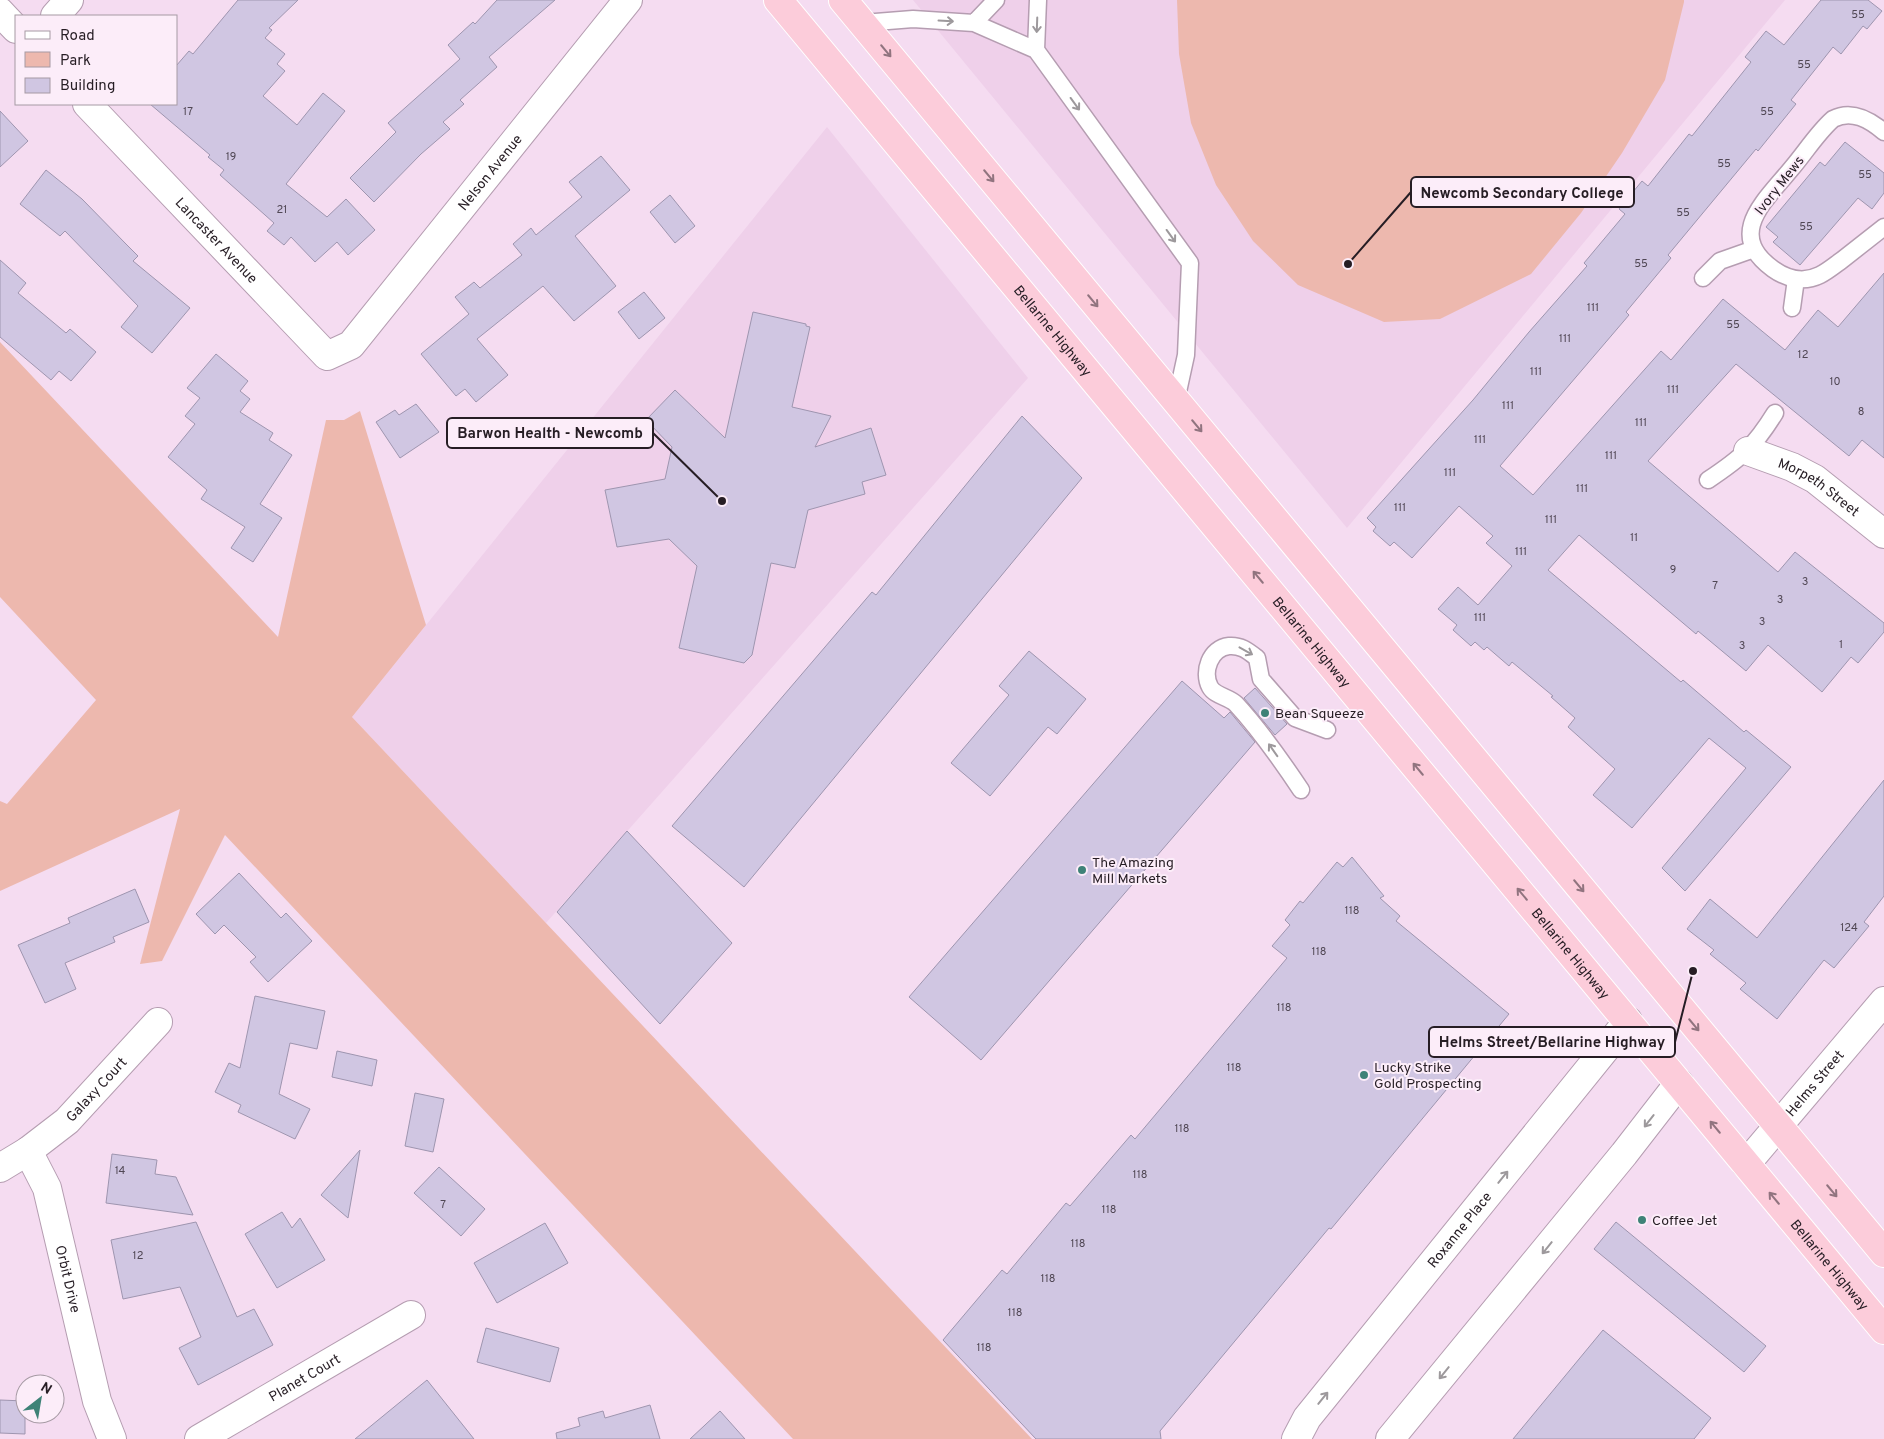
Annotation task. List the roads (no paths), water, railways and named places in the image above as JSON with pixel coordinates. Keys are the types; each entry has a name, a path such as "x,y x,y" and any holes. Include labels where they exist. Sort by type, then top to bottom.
{"highway":[{"name":"Bellarine Highway","path":"778,0 1884,1330"},
{"path":"843,0 1884,1253"}],"street":[{"path":"56,15 69,0"},
{"name":"Nelson Avenue","path":"351,345 628,0"},
{"path":"0,12 15,28"},
{"name":"Lancaster Avenue","path":"88,105 327,356 351,345"},
{"name":"Morpeth Street","path":"1748,451 1792,467 1815,479 1884,534"},
{"name":"Helms Street","path":"1746,1164 1884,1001"},
{"name":"Galaxy Court","path":"28,1151 67,1121 158,1022"},
{"name":"Roxanne Place","path":"1296,1439 1307,1418 1628,1022"},
{"path":"1390,1439 1624,1154 1679,1083"},
{"path":"0,1168 28,1151"},
{"name":"Orbit Drive","path":"28,1151 47,1188 98,1401 112,1439"},
{"name":"Planet Court","path":"199,1439 410,1315"}],"lane":[{"path":"974,23 996,0"},
{"path":"1036,50 1038,0"},
{"path":"862,23 913,19 974,23 1036,50 1190,262 1186,355 1176,401"},
{"name":"Ivory Mews","path":"1754,249 1751,226 1759,207 1831,122 1844,116 1853,116 1869,121 1884,132"},
{"path":"1703,278 1720,261 1754,249 1762,261 1778,272 1796,279 1807,279 1820,275 1884,227"},
{"path":"1792,308 1796,279"},
{"path":"1708,480 1748,451 1775,413"},
{"path":"1301,790 1269,744 1234,701 1211,690 1206,678 1207,664 1215,652 1228,646 1243,647 1257,658 1261,679 1296,718 1326,730"}],"place":[{"name":"Newcomb Secondary College","path":"1348,264"},
{"name":"Barwon Health - Newcomb","path":"722,501"},
{"name":"Bean Squeeze","path":"1265,713"},
{"name":"The Amazing Mill Markets","path":"1082,870"},
{"name":"Helms Street/Bellarine Highway","path":"1693,971"},
{"name":"Lucky Strike Gold Prospecting","path":"1364,1075"},
{"name":"Coffee Jet","path":"1642,1220"}]}
